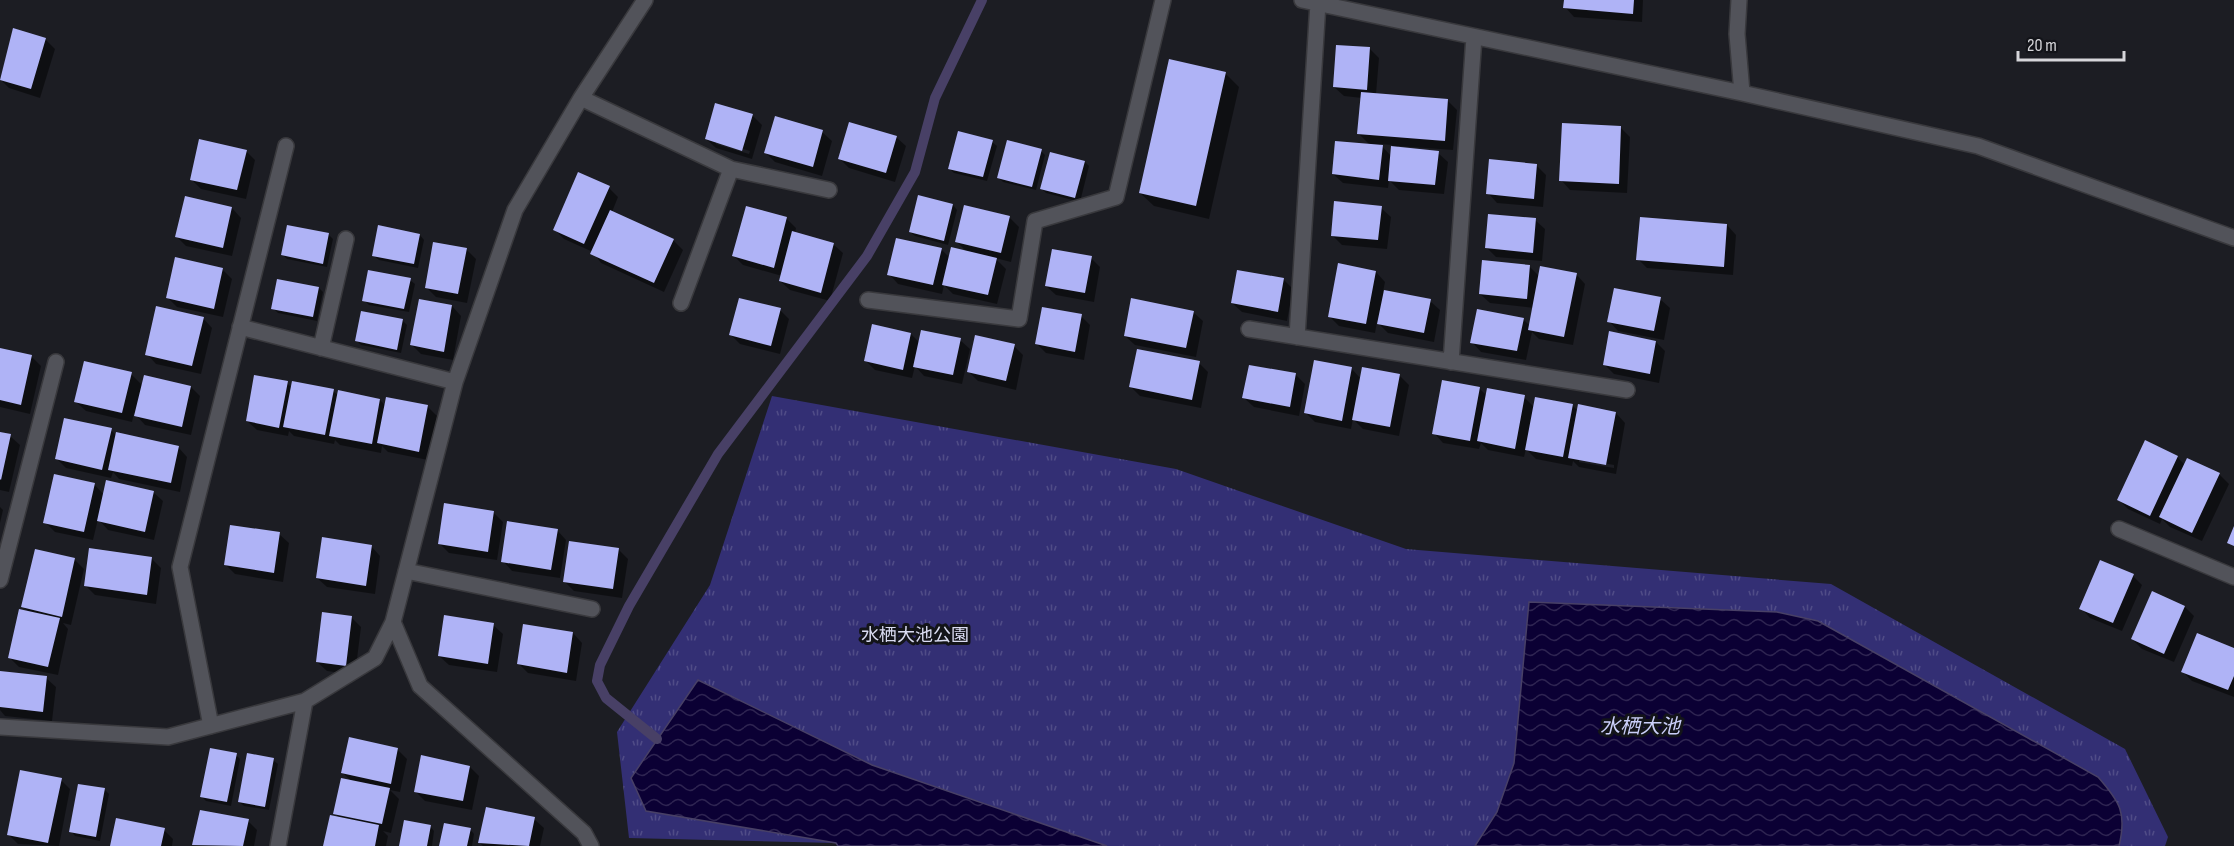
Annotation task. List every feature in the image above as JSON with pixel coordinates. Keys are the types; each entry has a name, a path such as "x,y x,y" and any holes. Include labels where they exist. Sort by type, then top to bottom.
{"street":[{"path":"0,727 168,737 305,702 375,658 393,622 455,382 514,210 580,98 645,0"},
{"path":"868,300 1019,319 1035,220 1116,197 1163,0"},
{"path":"1302,0 1742,93 1978,146 2234,238"},
{"path":"1739,0 1737,34 1742,93"},
{"path":"1297,337 1318,3"},
{"path":"1451,362 1474,37"},
{"path":"580,98 731,169 829,190"},
{"path":"211,726 180,567 286,146"},
{"path":"681,303 731,169"},
{"path":"321,348 346,239"},
{"path":"240,327 455,382"},
{"path":"1249,329 1627,390"},
{"path":"0,579 56,362"},
{"path":"2120,529 2234,577"},
{"path":"406,571 592,609"},
{"path":"393,622 420,686 584,833 591,846"},
{"path":"278,846 305,702"}],"green space":[{"name":"水栖大池公園","path":"772,396 1176,469 1406,549 1831,584 2125,749 2168,837 2165,846 838,846 836,843 629,838 617,732 710,585"}],"water":[{"name":"水栖大池","path":"1529,602 1777,612 1818,621 2098,777 2120,808 2122,825 2119,846 1475,846 1497,812 1514,763"},
{"path":"698,680 872,765 1107,846 838,846 836,843 646,811 631,778"}],"building":[{"path":"1564,0 1634,0 1633,14 1563,8"},
{"path":"13,28 46,38 31,89 0,80"},
{"path":"1336,45 1370,47 1367,90 1333,87"},
{"path":"1169,59 1226,72 1196,206 1139,193"},
{"path":"1361,92 1448,99 1445,141 1357,134"},
{"path":"715,103 753,114 742,151 705,139"},
{"path":"775,116 823,130 813,167 764,153"},
{"path":"849,122 897,136 886,173 838,159"},
{"path":"1562,123 1621,126 1619,184 1559,181"},
{"path":"958,131 993,140 983,177 948,169"},
{"path":"199,139 247,150 237,190 190,180"},
{"path":"1007,140 1042,149 1032,187 997,178"},
{"path":"1335,141 1383,145 1379,180 1332,174"},
{"path":"1391,146 1439,151 1435,185 1388,181"},
{"path":"1050,152 1085,161 1075,198 1040,189"},
{"path":"1489,159 1537,164 1534,199 1486,194"},
{"path":"578,172 610,186 584,244 553,230"},
{"path":"918,195 953,204 944,241 909,232"},
{"path":"185,196 232,207 223,248 175,237"},
{"path":"1334,201 1382,206 1378,240 1331,236"},
{"path":"964,205 1010,216 1001,253 955,242"},
{"path":"746,206 787,217 774,268 732,256"},
{"path":"610,210 674,239 654,283 590,254"},
{"path":"1488,214 1536,218 1533,253 1485,248"},
{"path":"1640,217 1727,224 1724,267 1636,260"},
{"path":"287,225 329,233 323,264 281,255"},
{"path":"378,225 420,234 414,264 372,256"},
{"path":"792,231 834,243 821,293 779,281"},
{"path":"896,238 942,248 933,285 887,275"},
{"path":"433,242 467,248 458,294 425,288"},
{"path":"951,247 997,258 988,295 942,285"},
{"path":"1052,249 1092,256 1085,293 1045,286"},
{"path":"175,257 223,268 214,309 166,298"},
{"path":"1482,260 1530,265 1527,299 1479,294"},
{"path":"1338,263 1376,271 1366,324 1328,317"},
{"path":"1540,266 1577,273 1564,337 1528,330"},
{"path":"368,270 411,278 404,309 362,301"},
{"path":"1237,270 1284,278 1278,312 1231,303"},
{"path":"277,279 319,287 313,317 271,309"},
{"path":"1614,288 1661,297 1654,331 1607,322"},
{"path":"1384,290 1431,299 1424,333 1377,324"},
{"path":"739,298 781,308 771,346 729,335"},
{"path":"1131,298 1194,311 1186,348 1124,336"},
{"path":"419,299 452,305 444,352 410,345"},
{"path":"156,306 204,317 192,366 145,355"},
{"path":"1042,307 1082,314 1075,352 1035,344"},
{"path":"1477,309 1524,318 1517,351 1470,343"},
{"path":"361,311 403,319 397,350 355,341"},
{"path":"872,324 911,333 903,370 864,361"},
{"path":"921,330 961,338 953,375 913,367"},
{"path":"1609,331 1656,341 1650,374 1603,365"},
{"path":"975,335 1015,344 1006,381 967,372"},
{"path":"0,348 32,355 21,405 0,400"},
{"path":"1137,349 1200,361 1192,400 1129,387"},
{"path":"1314,360 1352,367 1342,421 1304,413"},
{"path":"84,361 132,372 122,413 74,402"},
{"path":"1249,365 1296,373 1290,407 1242,398"},
{"path":"1362,367 1400,374 1390,427 1352,420"},
{"path":"144,375 191,386 182,427 134,416"},
{"path":"254,375 288,381 279,428 246,421"},
{"path":"1442,380 1480,387 1470,441 1432,434"},
{"path":"292,381 334,389 325,435 283,427"},
{"path":"1487,388 1525,395 1515,449 1477,441"},
{"path":"338,390 380,399 372,444 329,436"},
{"path":"386,397 428,405 419,452 377,443"},
{"path":"1535,397 1573,404 1563,457 1525,450"},
{"path":"1578,404 1616,412 1606,465 1568,458"},
{"path":"64,418 112,428 102,470 55,459"},
{"path":"0,432 11,434 1,480 0,479"},
{"path":"116,432 179,446 171,483 108,470"},
{"path":"2145,440 2178,456 2150,516 2117,500"},
{"path":"2187,458 2220,473 2192,533 2159,517"},
{"path":"54,474 95,483 84,532 43,523"},
{"path":"106,480 154,491 145,532 97,521"},
{"path":"444,503 494,511 488,552 438,544"},
{"path":"507,521 558,529 551,570 501,562"},
{"path":"230,525 280,532 274,573 224,565"},
{"path":"2234,526 2234,546 2227,543"},
{"path":"322,537 372,545 366,586 316,578"},
{"path":"569,541 619,548 613,589 563,582"},
{"path":"89,548 152,557 147,595 84,586"},
{"path":"35,549 75,558 62,617 21,607"},
{"path":"2100,560 2134,574 2113,623 2079,609"},
{"path":"2152,591 2185,606 2164,654 2131,639"},
{"path":"19,609 60,618 48,667 8,658"},
{"path":"322,612 352,616 346,666 316,662"},
{"path":"444,615 494,623 488,664 438,656"},
{"path":"523,624 573,632 567,673 517,664"},
{"path":"2197,633 2234,648 2234,676 2228,690 2181,672"},
{"path":"0,671 47,676 43,712 0,707"},
{"path":"349,737 398,748 391,784 341,773"},
{"path":"210,748 237,753 227,802 200,797"},
{"path":"247,753 274,758 265,807 238,802"},
{"path":"421,755 470,766 463,801 414,792"},
{"path":"20,770 62,778 48,843 7,835"},
{"path":"341,778 390,788 382,824 333,814"},
{"path":"78,784 105,788 96,837 69,832"},
{"path":"486,807 535,817 529,846 478,843"},
{"path":"200,810 249,819 243,846 192,845"},
{"path":"330,815 379,825 375,846 323,846"},
{"path":"116,818 165,828 161,846 110,846"},
{"path":"404,820 431,825 427,846 399,846"},
{"path":"444,823 471,828 467,846 439,846"}],"waterway":[{"path":"657,739 606,698 597,681 600,665 629,606 718,454 867,256 915,172 935,98 982,0"}]}
